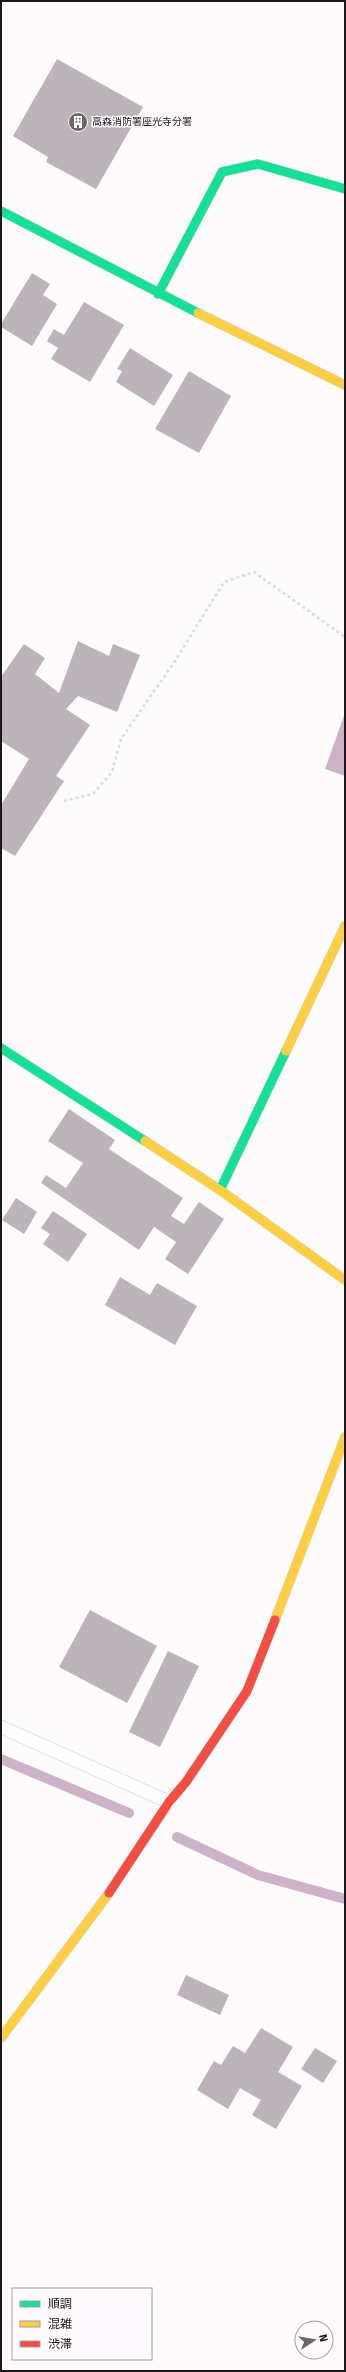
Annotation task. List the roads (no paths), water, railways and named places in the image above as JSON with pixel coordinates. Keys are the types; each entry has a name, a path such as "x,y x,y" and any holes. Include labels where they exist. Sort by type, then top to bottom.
{"street":[{"path":"158,294 222,172 258,164 345,189"},
{"path":"1,211 158,294 345,384"},
{"path":"220,1190 345,926"},
{"path":"1,1048 220,1190 345,1280"},
{"path":"1,2038 107,1897 169,1802 186,1782 247,1691 345,1437"}],"lane":[{"path":"1,1727 169,1802"}],"waterway":[{"path":"1,1759 129,1813"},
{"path":"177,1837 258,1875 345,1899"}],"place":[{"name":"高森消防署座光寺分署","path":"78,122"}]}
